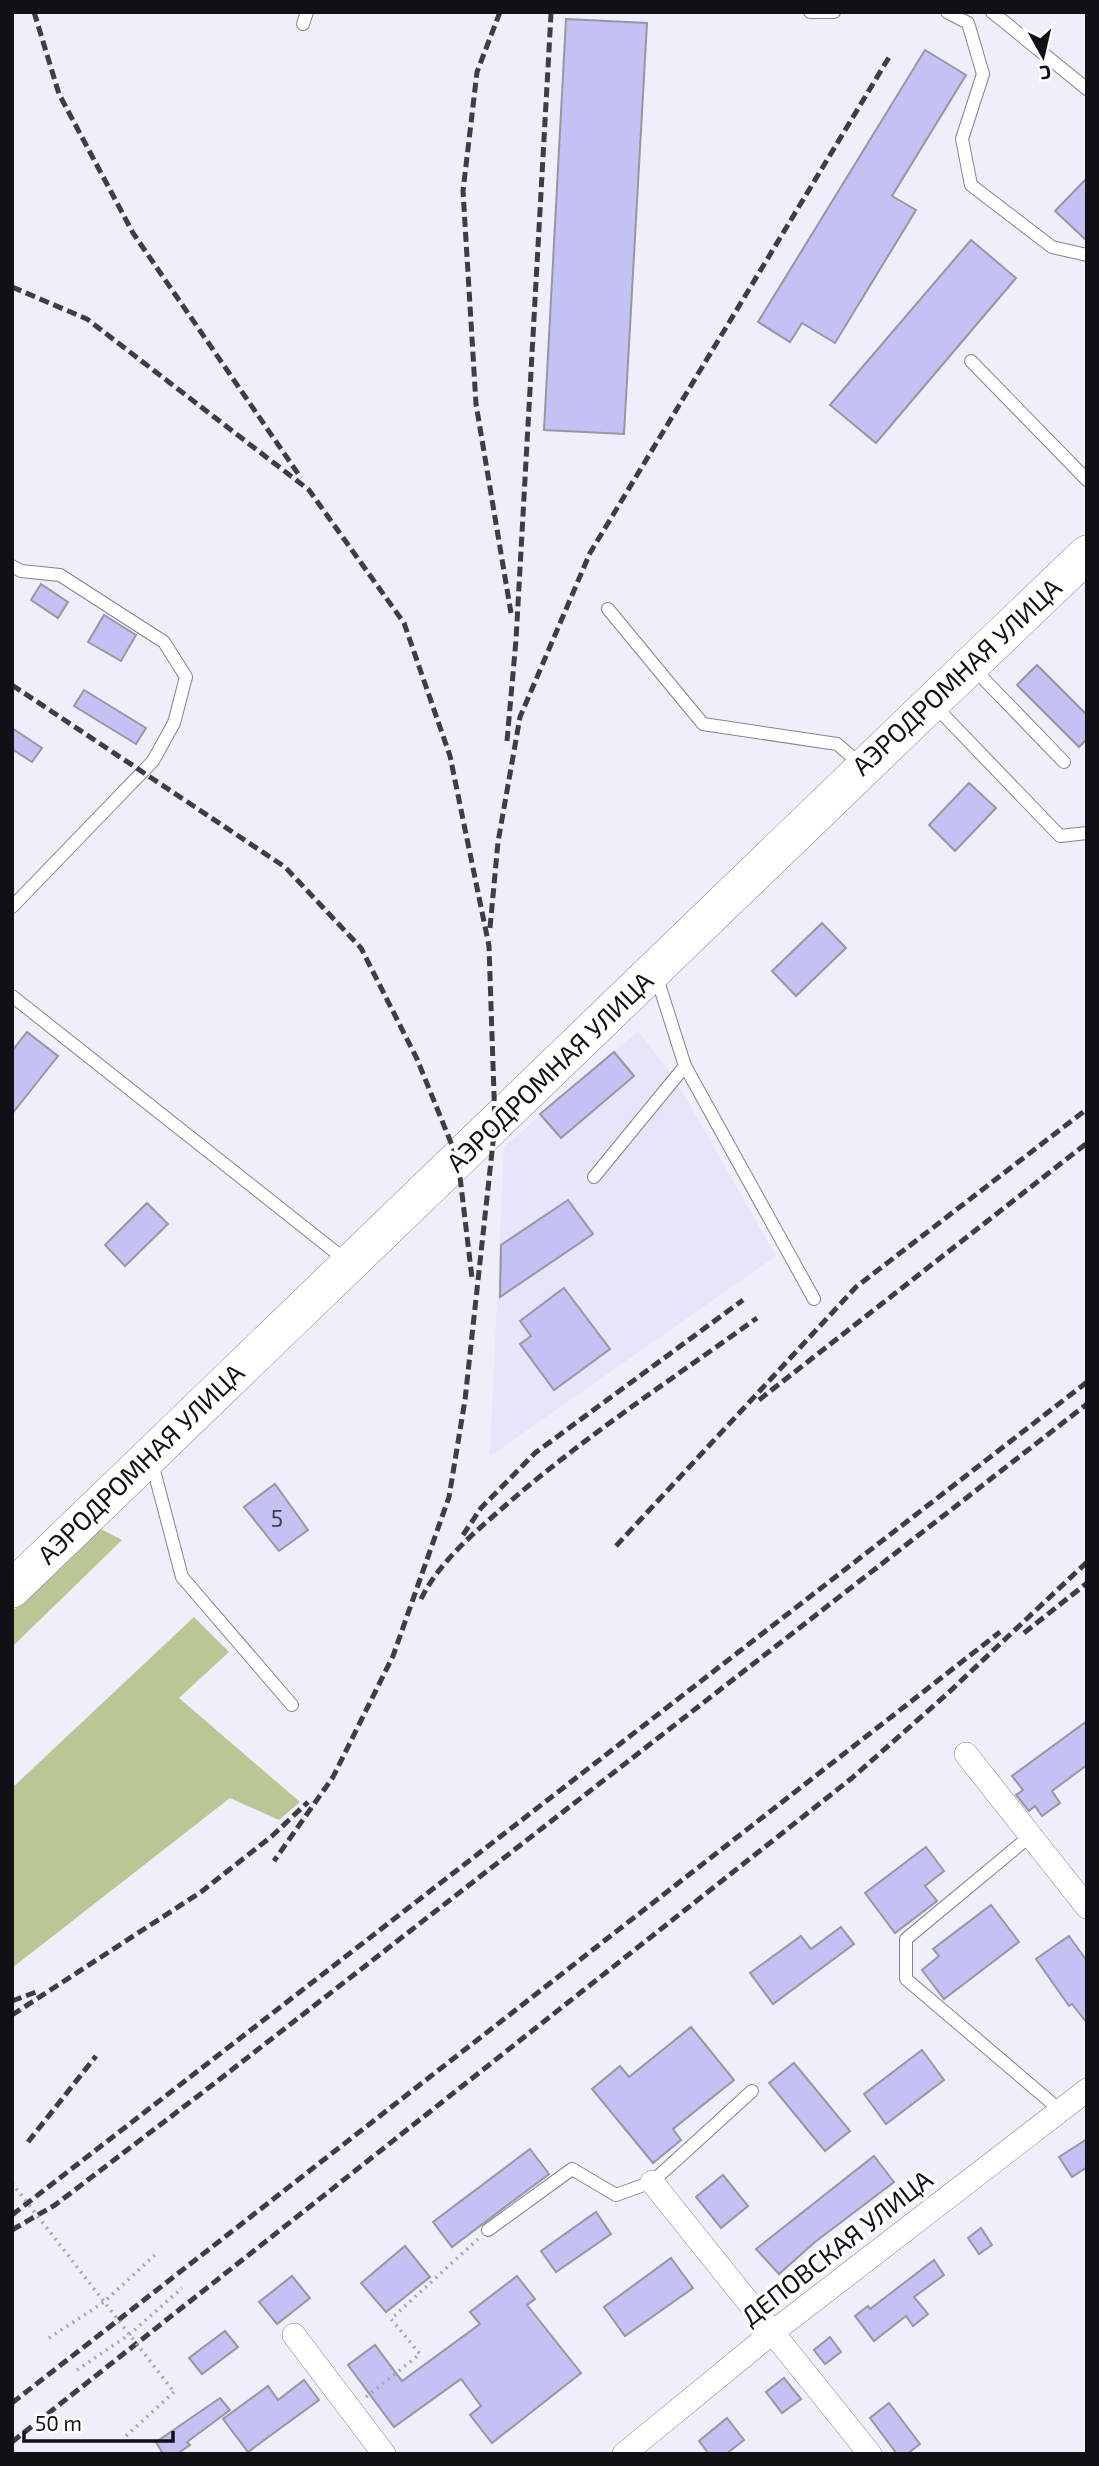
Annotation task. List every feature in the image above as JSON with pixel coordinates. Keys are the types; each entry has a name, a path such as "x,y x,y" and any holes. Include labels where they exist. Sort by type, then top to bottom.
{"main road":[{"name":"АЭРОДРОМНАЯ УЛИЦА","path":"12,1589 348,1262 655,971 863,766 933,703 1087,554"}],"street":[{"path":"966,1754 1087,1907"},
{"name":"ДЕПОВСКАЯ УЛИЦА","path":"624,2454 773,2332 1087,2090"},
{"path":"652,2182 870,2454"},
{"path":"295,2335 384,2454"}],"lane":[{"path":"810,12 814,15 834,12"},
{"path":"947,12 968,23 983,74 962,139 971,185 1052,247 1087,255"},
{"path":"992,12 1087,89"},
{"path":"971,361 1087,480"},
{"path":"12,582 16,568 60,575 164,642 186,677 174,723 153,761 12,907"},
{"path":"608,609 703,724 837,744 863,766"},
{"path":"970,665 1064,762"},
{"path":"933,703 1060,836 1087,833"},
{"path":"655,971 685,1066 814,1299"},
{"path":"12,996 348,1262"},
{"path":"594,1177 685,1066"},
{"path":"150,1456 182,1577 292,1705"},
{"path":"1029,1837 906,1939 906,1979 1060,2110"},
{"path":"488,2230 572,2169 616,2195 652,2182 752,2091"}],"path":[{"path":"12,2183 174,2392 126,2436"},
{"path":"350,2409 420,2354 391,2319 488,2230"},
{"path":"49,2338 104,2302 156,2255"},
{"path":"76,2370 130,2334 182,2288"}],"shaded area":[{"path":"638,1031 675,1079 776,1256 490,1456 504,1147"}],"green space":[{"path":"99,1528 122,1540 12,1647 12,1612"},
{"path":"194,1617 229,1652 179,1698 300,1802 279,1820 230,1798 12,1968 12,1788"}],"building":[{"path":"566,19 647,23 624,434 544,430"},
{"path":"925,50 966,75 892,196 916,210 835,343 802,323 790,342 758,322"},
{"path":"1087,178 1087,241 1055,211"},
{"path":"971,240 1016,278 876,443 830,405"},
{"path":"41,584 68,602 58,618 31,600"},
{"path":"104,615 136,635 121,661 88,642"},
{"path":"1037,665 1087,715 1087,739 1079,747 1017,685"},
{"path":"84,690 146,728 136,744 74,706"},
{"path":"12,728 42,748 32,762 12,749"},
{"path":"969,783 996,808 955,851 929,825"},
{"path":"822,923 846,948 796,996 772,971"},
{"path":"27,1032 58,1056 12,1114 12,1051"},
{"path":"614,1052 634,1076 561,1138 540,1114"},
{"path":"568,1200 593,1234 500,1297 501,1245"},
{"path":"147,1203 168,1224 125,1266 105,1245"},
{"path":"564,1288 610,1349 554,1390 520,1344 531,1336 520,1321"},
{"path":"275,1484 308,1530 279,1551 244,1507"},
{"path":"1087,1721 1087,1765 1052,1791 1060,1803 1042,1816 1035,1806 1029,1811 1016,1795 1023,1790 1012,1776"},
{"path":"926,1847 944,1871 925,1886 937,1901 895,1933 865,1893"},
{"path":"991,1905 1019,1942 944,1999 922,1970 939,1956 933,1949"},
{"path":"841,1927 854,1944 773,2004 750,1973 801,1936 811,1949"},
{"path":"1069,1936 1087,1961 1087,2023 1072,2004 1069,2006 1036,1959"},
{"path":"691,2027 734,2080 673,2129 681,2140 653,2163 592,2089 620,2066 629,2077"},
{"path":"922,2050 944,2080 886,2124 864,2094"},
{"path":"794,2063 850,2131 825,2151 769,2083"},
{"path":"1087,2139 1087,2167 1072,2177 1059,2157"},
{"path":"530,2149 549,2174 452,2247 433,2222"},
{"path":"874,2156 894,2182 815,2242 779,2274 756,2249"},
{"path":"723,2175 748,2206 721,2228 696,2197"},
{"path":"596,2212 611,2234 556,2272 541,2251"},
{"path":"981,2228 992,2245 979,2254 968,2238"},
{"path":"405,2246 430,2277 386,2312 361,2283"},
{"path":"671,2258 693,2288 625,2336 604,2307"},
{"path":"934,2260 944,2275 914,2297 928,2314 913,2326 906,2316 874,2341 855,2316 868,2306 870,2309"},
{"path":"292,2276 310,2298 277,2324 259,2302"},
{"path":"517,2276 535,2299 527,2305 581,2373 492,2443 470,2415 481,2406 461,2379 394,2427 348,2365 375,2345 402,2381 480,2324 470,2312"},
{"path":"225,2331 238,2347 202,2374 189,2358"},
{"path":"830,2337 841,2352 825,2364 814,2350"},
{"path":"784,2378 801,2399 782,2413 766,2392"},
{"path":"304,2380 319,2400 248,2452 223,2419 268,2386 278,2400"},
{"path":"220,2398 230,2410 187,2442 190,2445 177,2454 163,2454 156,2442"},
{"path":"889,2403 920,2444 907,2454 897,2454 870,2418"},
{"path":"727,2418 744,2440 726,2454 709,2454 699,2441"}],"railway":[{"path":"34,12 59,94 133,233 301,478"},
{"path":"500,12 477,72 463,191 476,404 511,613"},
{"path":"507,741 516,640 551,14"},
{"path":"490,928 498,842 520,717 590,553 891,54"},
{"path":"12,287 87,319 309,490 404,623 450,756 489,946 495,1124 465,1400 449,1497 393,1656 333,1777 274,1861"},
{"path":"12,685 285,867 361,948 417,1059 458,1160 472,1278"},
{"path":"616,1546 856,1287 1087,1109"},
{"path":"759,1400 1087,1143"},
{"path":"463,1535 481,1508 535,1453 743,1300"},
{"path":"421,1599 459,1548 536,1480 629,1409 757,1318"},
{"path":"12,2215 1087,1382"},
{"path":"12,2230 55,2205 211,2086 1087,1404"},
{"path":"12,2442 852,1778 947,1694 1087,1562"},
{"path":"1024,1633 1087,1583"},
{"path":"12,2403 1000,1632"},
{"path":"12,2015 201,1892 272,1836 308,1802"},
{"path":"12,2001 36,1992"},
{"path":"28,2142 96,2056"}]}
